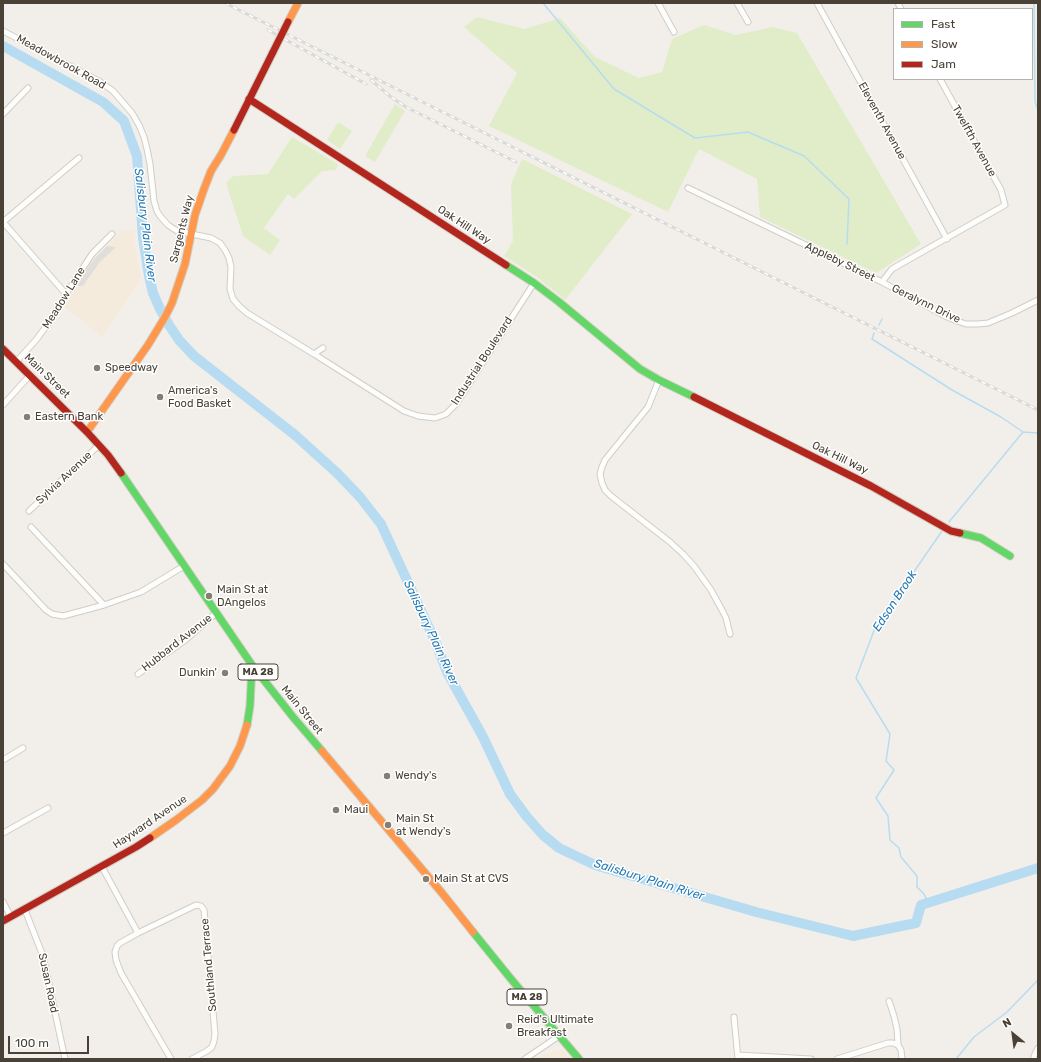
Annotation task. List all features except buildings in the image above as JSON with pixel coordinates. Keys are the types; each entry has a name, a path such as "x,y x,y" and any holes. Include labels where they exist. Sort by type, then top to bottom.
{"main road":[{"name":"Sargents Way","path":"87,432 157,331 172,303 185,264 195,214 211,171 221,156 298,3"},
{"name":"Oak Hill Way","path":"249,99 534,283 640,369 659,380 871,486 951,531 981,538 1010,556"},
{"name":"Main Street","path":"3,350 30,375 99,445 124,477 262,678 579,1059"},
{"name":"Hayward Avenue","path":"3,921 136,847 176,820 202,800 230,766 240,746 247,723 251,691 252,665"},
{"path":"251,691 254,684 262,678"}],"street":[{"path":"658,3 674,32"},
{"path":"737,3 748,22"},
{"name":"Eleventh Avenue","path":"816,3 947,238"},
{"name":"Meadowbrook Road","path":"3,30 99,81 113,91 135,119 144,137 150,164 152,196 157,211 164,221 177,231 191,234"},
{"name":"Twelfth Avenue","path":"941,80 1001,190 1005,205"},
{"path":"3,114 28,88"},
{"path":"66,294 3,222 79,158"},
{"name":"Appleby Street","path":"688,188 882,282 892,269 1005,205"},
{"name":"Meadow Lane","path":"16,362 36,340 50,321 92,254 112,234"},
{"name":"Industrial Boulevard","path":"191,234 211,238 220,243 225,250 231,267 230,288 234,299 248,314 404,411 418,416 435,418 446,414 456,404 534,283"},
{"name":"Geralynn Drive","path":"882,282 945,316 966,324 988,323 1038,300"},
{"path":"314,354 323,348"},
{"path":"3,405 30,375"},
{"path":"659,380 648,407 605,460 600,474 602,483 605,490 611,496 670,542 694,566 711,590 722,610 726,618 730,634"},
{"name":"Sylvia Avenue","path":"29,511 99,445"},
{"path":"31,527 104,605"},
{"path":"3,564 46,610 52,614 63,616 104,605 141,592 150,588 184,566"},
{"name":"Hubbard Avenue","path":"138,674 184,641 216,612"},
{"path":"3,760 23,748"},
{"path":"3,833 48,808"},
{"path":"102,867 138,933"},
{"path":"3,902 11,917"},
{"name":"Southland Terrace","path":"171,1059 121,973 116,960 115,952 120,943 196,905 201,906 204,910 214,1042 212,1047 207,1051 192,1059"},
{"name":"Susan Road","path":"25,910 43,956 65,1059"},
{"path":"889,1000 897,1029 898,1045 901,1050 902,1059"},
{"path":"734,1017 738,1057 811,1059"},
{"path":"525,1059 559,1036"},
{"path":"837,1059 888,1043 898,1045"},
{"path":"1034,1059 1038,1048"}],"shaded area":[{"path":"134,230 137,258 142,279 102,337 63,306 75,286 83,286 100,262 115,247 107,246 122,231"},
{"path":"107,246 116,247 100,262 83,286 75,286 94,259"},
{"path":"562,1049 571,1059 538,1059 545,1054"}],"green space":[{"path":"477,17 525,29 560,18 595,57 639,78 662,72 672,39 704,25 736,35 773,27 797,33 921,244 876,273 760,217 757,179 699,149 668,212 489,126 517,73 464,27"},
{"path":"395,104 405,111 375,162 365,156"},
{"path":"338,122 352,131 340,149 327,140"},
{"path":"292,137 338,164 336,170 322,171 294,199 288,194 264,228 280,240 270,255 243,236 226,183 233,176 268,174"},
{"path":"522,159 632,214 565,300 537,277 504,256 513,241 511,184"}],"waterway":[{"path":"543,3 614,89 695,138 748,132 804,156 849,199 847,244"},
{"name":"Edson Brook","path":"1034,3 1035,102 1038,110"},
{"name":"Salisbury Plain River","path":"3,46 103,102 124,121 137,156 143,238 149,276 153,293 169,325 179,340 194,356 295,435 337,473 360,497 381,524 436,643 447,672 483,737 510,794 543,835 559,848 595,865 756,912 853,936 916,923 921,905 1038,868"},
{"path":"879,325 882,319"},
{"path":"874,333 872,339 952,390 1001,417 1023,432"},
{"name":"Edson Brook","path":"949,522 1023,432 1038,433"},
{"name":"Edson Brook","path":"928,903 924,894 917,887 917,876 901,857 899,848 890,840 888,816 876,798 894,770 886,761 890,734 856,678 875,628 942,531"},
{"path":"956,1059 974,1037 1007,1012 1038,980"}],"railway":[{"path":"225,3 1038,410"},
{"path":"268,30 366,84"},
{"path":"371,80 391,97 406,107 516,162"}],"traffic: fast":[{"path":"506,265 534,283 559,302 640,369 694,397"},
{"path":"121,473 252,665 322,751"},
{"path":"960,533 981,538 1010,556"},
{"path":"247,725 250,706 252,665"},
{"path":"473,932 579,1059"}],"traffic: slow":[{"path":"288,22 298,3"},
{"path":"87,432 148,345 172,303 185,264 195,215 204,189 211,171 234,130"},
{"path":"150,838 202,800 213,789 230,766 240,746 247,725"},
{"path":"322,751 473,932"}],"traffic: jam":[{"path":"273,52 288,22"},
{"path":"234,130 273,52"},
{"path":"249,99 506,265"},
{"path":"3,349 87,432 108,455 121,473"},
{"path":"694,397 871,486 951,531 960,533"},
{"path":"3,921 150,838"}],"place":[{"name":"Speedway","path":"97,368"},
{"name":"America's Food Basket","path":"160,397"},
{"name":"Eastern Bank","path":"27,417"},
{"name":"Main St at DAngelos","path":"209,596"},
{"name":"Dunkin'","path":"225,673"},
{"name":"Wendy's","path":"387,776"},
{"name":"Maui","path":"336,810"},
{"name":"Main St at Wendy's","path":"388,825"},
{"name":"Main St at CVS","path":"426,879"},
{"name":"Reid's Ultimate Breakfast","path":"509,1026"}]}
